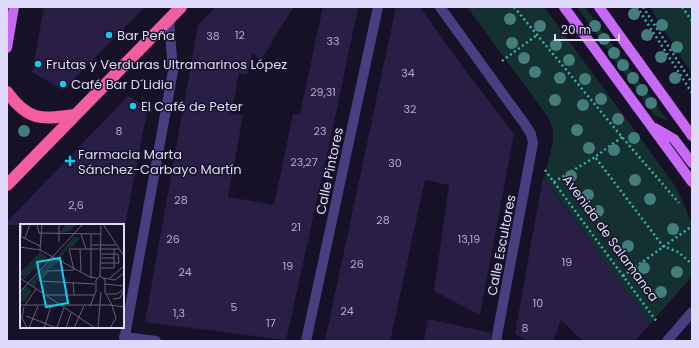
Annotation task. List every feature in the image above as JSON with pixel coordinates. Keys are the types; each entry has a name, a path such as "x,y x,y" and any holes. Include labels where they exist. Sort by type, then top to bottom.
{"highway":[{"path":"7,186 181,7"},
{"path":"7,92 16,104 30,114 40,118 75,115"}],"main road":[{"path":"7,48 14,7"},
{"path":"564,7 692,182"},
{"path":"599,7 692,136"},
{"path":"650,124 674,139 692,163"}],"street":[{"name":"Calle Pintores","path":"306,341 378,7"},
{"name":"Calle Escultores","path":"440,7 524,123 531,134 533,143 496,341"},
{"path":"156,341 124,339 173,71 169,19"},
{"path":"667,341 692,312"}],"path":[{"path":"514,7 679,203"},
{"path":"637,7 692,93"},
{"path":"682,7 692,21"},
{"path":"644,8 692,83"},
{"path":"502,61 537,35"},
{"path":"554,182 595,157 622,137"},
{"path":"595,157 663,246 678,252 692,264"},
{"name":"Avenida de Salamanca","path":"544,169 657,322"},
{"path":"623,276 692,226"}],"green space":[{"path":"467,7 544,7 676,187 692,223 692,275 650,324 548,183 542,187 553,141 553,129 548,117"},
{"path":"577,7 585,7 668,121 655,116"},
{"path":"650,7 692,7 692,74 655,16"}],"building":[{"path":"44,7 145,7 63,90 32,72"},
{"path":"216,7 294,7 261,60 252,53 247,75 239,73 231,114 243,115 228,197 274,205 293,114 300,114 323,7 358,7 286,340 145,322 198,25"},
{"path":"396,7 420,7 465,70 514,134 480,315 434,291 449,185 425,180 390,341 325,341"},
{"path":"128,96 148,107 125,225 7,225 7,222"},
{"path":"543,177 650,324 635,341 583,341 561,320 553,341 529,341 515,334"},
{"path":"428,319 491,333 490,341 424,341"}],"place":[{"name":"Bar Peña","path":"109,35"},
{"name":"Frutas y Verduras Ultramarinos López","path":"38,64"},
{"name":"Café Bar D´Lidia","path":"63,84"},
{"name":"El Café de Peter","path":"133,106"},
{"name":"Farmacia Marta Sánchez-Carbayo Martín","path":"70,161"}]}
